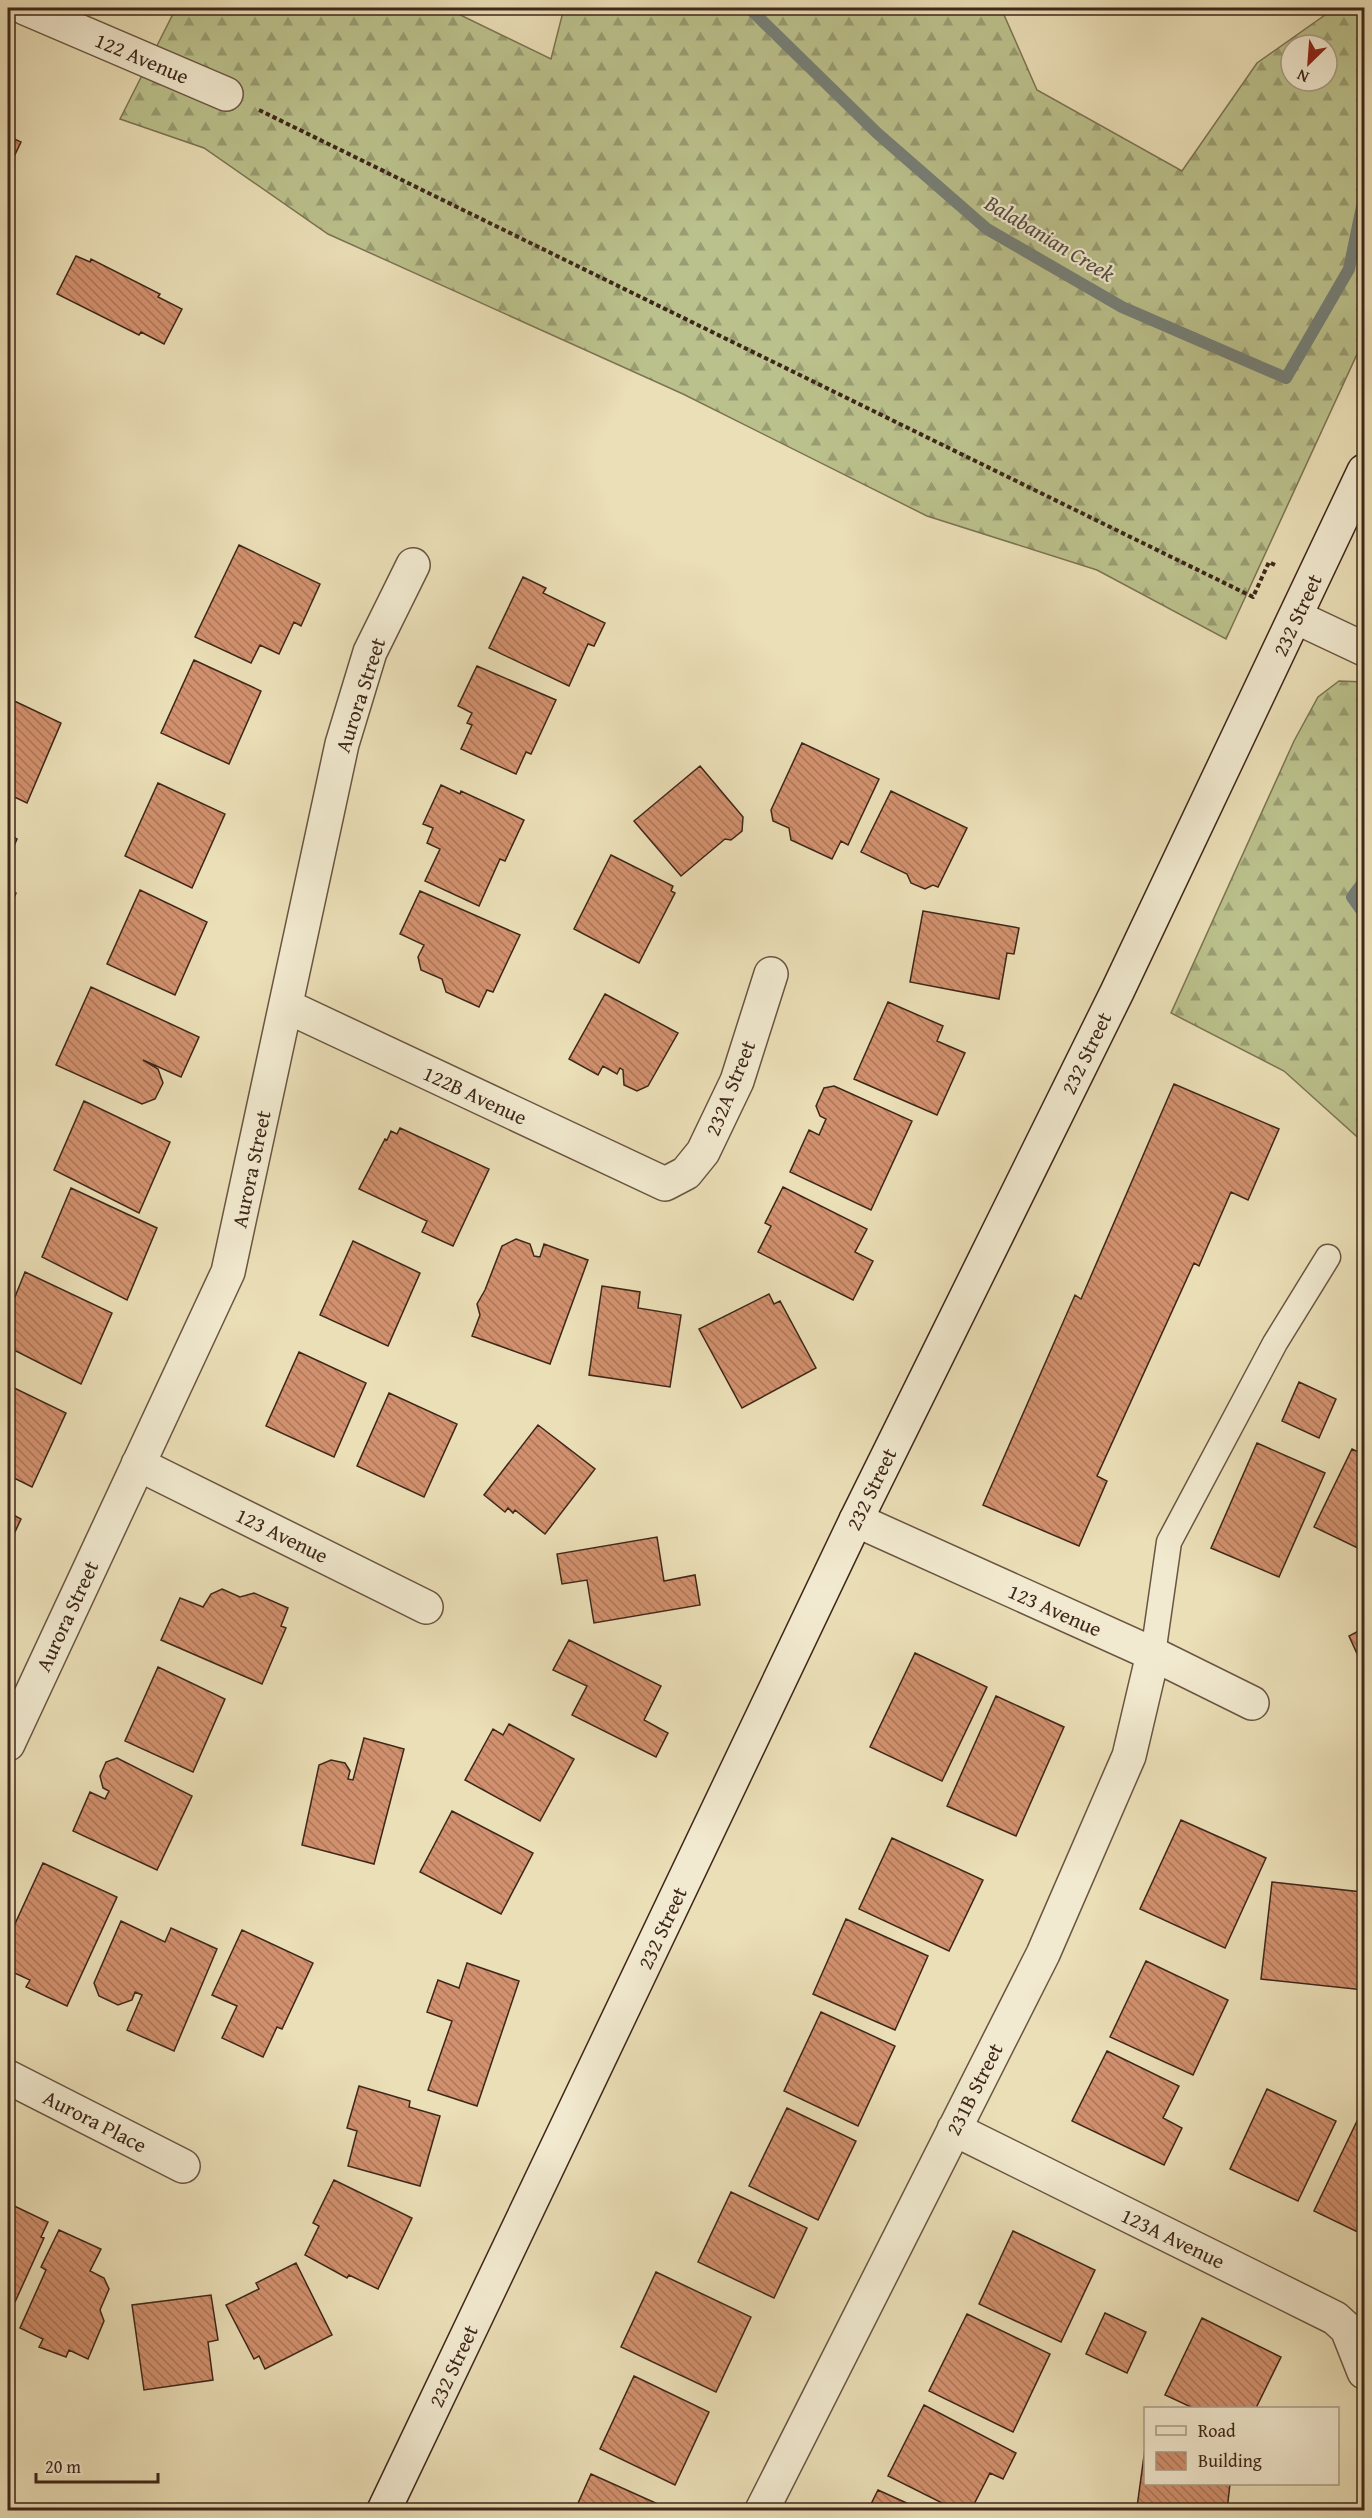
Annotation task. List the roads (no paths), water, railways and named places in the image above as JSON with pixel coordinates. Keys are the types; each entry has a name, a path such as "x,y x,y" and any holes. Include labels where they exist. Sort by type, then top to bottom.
{"street":[{"name":"122 Avenue","path":"25,8 226,94"},
{"name":"232 Street","path":"384,2511 856,1520 1117,992 1365,471"},
{"name":"Aurora Street","path":"8,1744 228,1272 342,744 370,652 413,565"},
{"path":"1296,617 1365,650"},
{"name":"232A Street","path":"665,1184 686,1173 703,1152 737,1081 771,974"},
{"name":"122B Avenue","path":"286,1005 665,1184"},
{"name":"123 Avenue","path":"138,1464 426,1607"},
{"name":"123 Avenue","path":"856,1520 1153,1654 1252,1703"},
{"name":"231B Street","path":"762,2511 1043,1954 1129,1756 1153,1654"},
{"name":"Aurora Place","path":"8,2077 183,2166"},
{"name":"123A Avenue","path":"954,2130 1335,2318 1347,2329 1365,2372"}],"lane":[{"path":"1153,1654 1169,1542 1275,1343 1328,1257"}],"waterway":[{"name":"Balabanian Creek","path":"749,8 877,133 987,229 1122,307 1286,378 1349,269 1364,197"},
{"name":"Balabanian Creek","path":"1364,881 1352,897 1364,914"}]}
